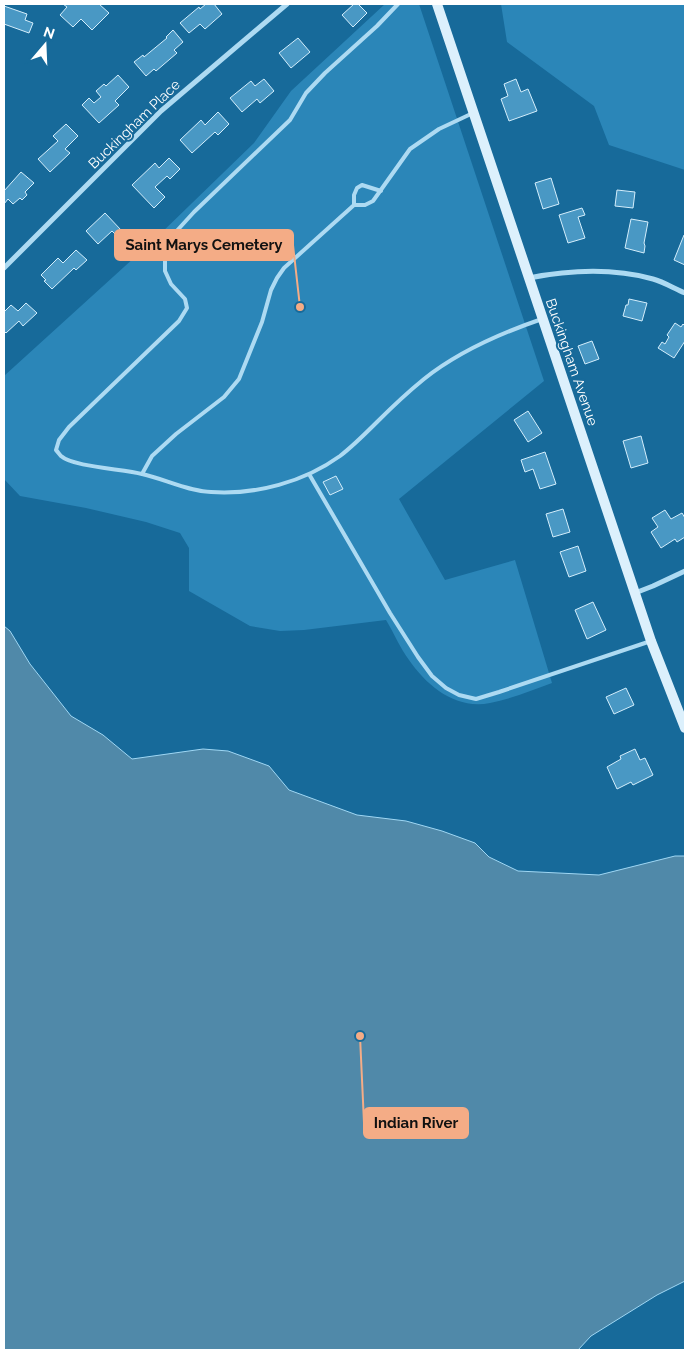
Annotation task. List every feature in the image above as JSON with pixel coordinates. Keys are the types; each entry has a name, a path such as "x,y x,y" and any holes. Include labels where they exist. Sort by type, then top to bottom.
{"main road":[{"name":"Buckingham Avenue","path":"437,4 651,641 685,728"}],"street":[{"name":"Buckingham Place","path":"4,268 161,111 287,4"},
{"path":"529,278 559,273 619,272 655,280 685,293"},
{"path":"635,594 685,570"}],"lane":[{"path":"398,4 306,93 290,120 172,235 165,254 165,271 171,284 185,299 187,308 185,314 179,322 69,427 59,440 56,450 61,456 74,462 142,474 183,488 211,492 243,492 283,484 309,474 341,455 425,378 451,360 488,340 542,319"},
{"path":"142,474 152,456 176,434 224,397 239,379 262,322 271,290 284,268 354,205 365,205 373,200 381,192 396,166 410,149 439,129 473,114"},
{"path":"354,205 354,195 357,188 362,185 381,192"},
{"path":"309,474 390,613 418,657 432,676 446,688 459,695 476,699 651,641"}],"shaded area":[{"path":"385,4 419,4 544,381 399,499 445,580 515,560 552,683 514,697 490,703 466,703 444,694 434,687 416,670 386,620 304,630 280,631 250,626 189,591 189,548 180,533 146,522 86,508 20,496 4,479 4,376 157,237 254,143 291,91"},
{"path":"501,4 685,4 685,170 609,145 594,106 507,42"},
{"path":"4,626 10,631 30,664 71,716 103,735 132,759 203,749 228,751 269,766 289,790 357,815 406,821 442,831 475,843 489,857 518,871 599,875 675,856 685,856 685,1281 657,1295 591,1336 578,1350 4,1350"}],"building":[{"path":"63,4 99,4 109,13 92,30 81,19 73,27 60,15 67,7"},
{"path":"206,4 214,4 222,14 205,29 200,24 189,33 180,23 199,7 200,9"},
{"path":"354,4 358,4 367,13 353,27 342,15"},
{"path":"4,6 27,14 25,20 33,23 29,33 4,24"},
{"path":"173,30 183,42 174,50 177,53 156,71 154,69 146,76 134,62 143,55 144,57 167,38"},
{"path":"298,38 310,52 291,68 279,53"},
{"path":"118,75 129,87 115,101 119,105 99,123 82,105 89,98 94,103 101,97 96,91 104,84 106,86"},
{"path":"264,79 274,91 260,103 257,99 242,112 230,98 251,81 255,86"},
{"path":"516,79 521,92 528,89 537,111 509,121 501,99 508,96 504,84"},
{"path":"218,112 229,124 218,135 215,132 192,153 180,140 201,120 205,125"},
{"path":"66,124 78,136 65,149 70,153 50,172 38,159 58,141 53,136"},
{"path":"169,158 180,169 170,179 167,176 155,187 165,197 154,208 132,185 155,163 159,168"},
{"path":"21,172 34,183 25,192 27,195 22,200 20,198 13,204 8,199 4,204 4,191"},
{"path":"551,178 559,204 543,209 535,183"},
{"path":"617,190 635,192 633,208 615,206"},
{"path":"582,208 585,215 578,217 585,238 568,243 559,215"},
{"path":"105,213 121,230 116,235 112,231 98,244 86,231"},
{"path":"631,219 648,222 644,253 625,248"},
{"path":"685,236 685,265 674,260"},
{"path":"76,250 87,260 76,270 74,268 52,289 41,275 58,258 63,263"},
{"path":"629,299 647,303 642,321 623,316"},
{"path":"26,303 37,313 23,326 19,321 6,333 4,331 4,312 11,305 18,311"},
{"path":"675,323 681,327 683,324 685,326 685,341 674,358 658,348 662,342 665,344 669,337 667,335"},
{"path":"592,341 599,359 585,364 578,346"},
{"path":"528,411 542,433 528,442 514,420"},
{"path":"641,436 648,463 631,468 623,441"},
{"path":"545,452 556,484 540,489 533,469 525,472 521,460"},
{"path":"336,476 343,489 330,495 323,482"},
{"path":"563,509 570,532 553,537 546,514"},
{"path":"665,510 671,519 682,513 685,518 685,537 677,542 675,539 661,548 651,532 658,527 652,518"},
{"path":"578,546 586,571 569,577 560,552"},
{"path":"593,602 606,630 587,639 575,610"},
{"path":"626,688 634,705 614,714 606,697"},
{"path":"635,749 640,760 645,758 653,775 633,785 631,782 617,789 607,767 621,759 620,756"}],"place":[{"name":"Saint Marys Cemetery","path":"300,307"},
{"name":"Indian River","path":"360,1036"}]}
